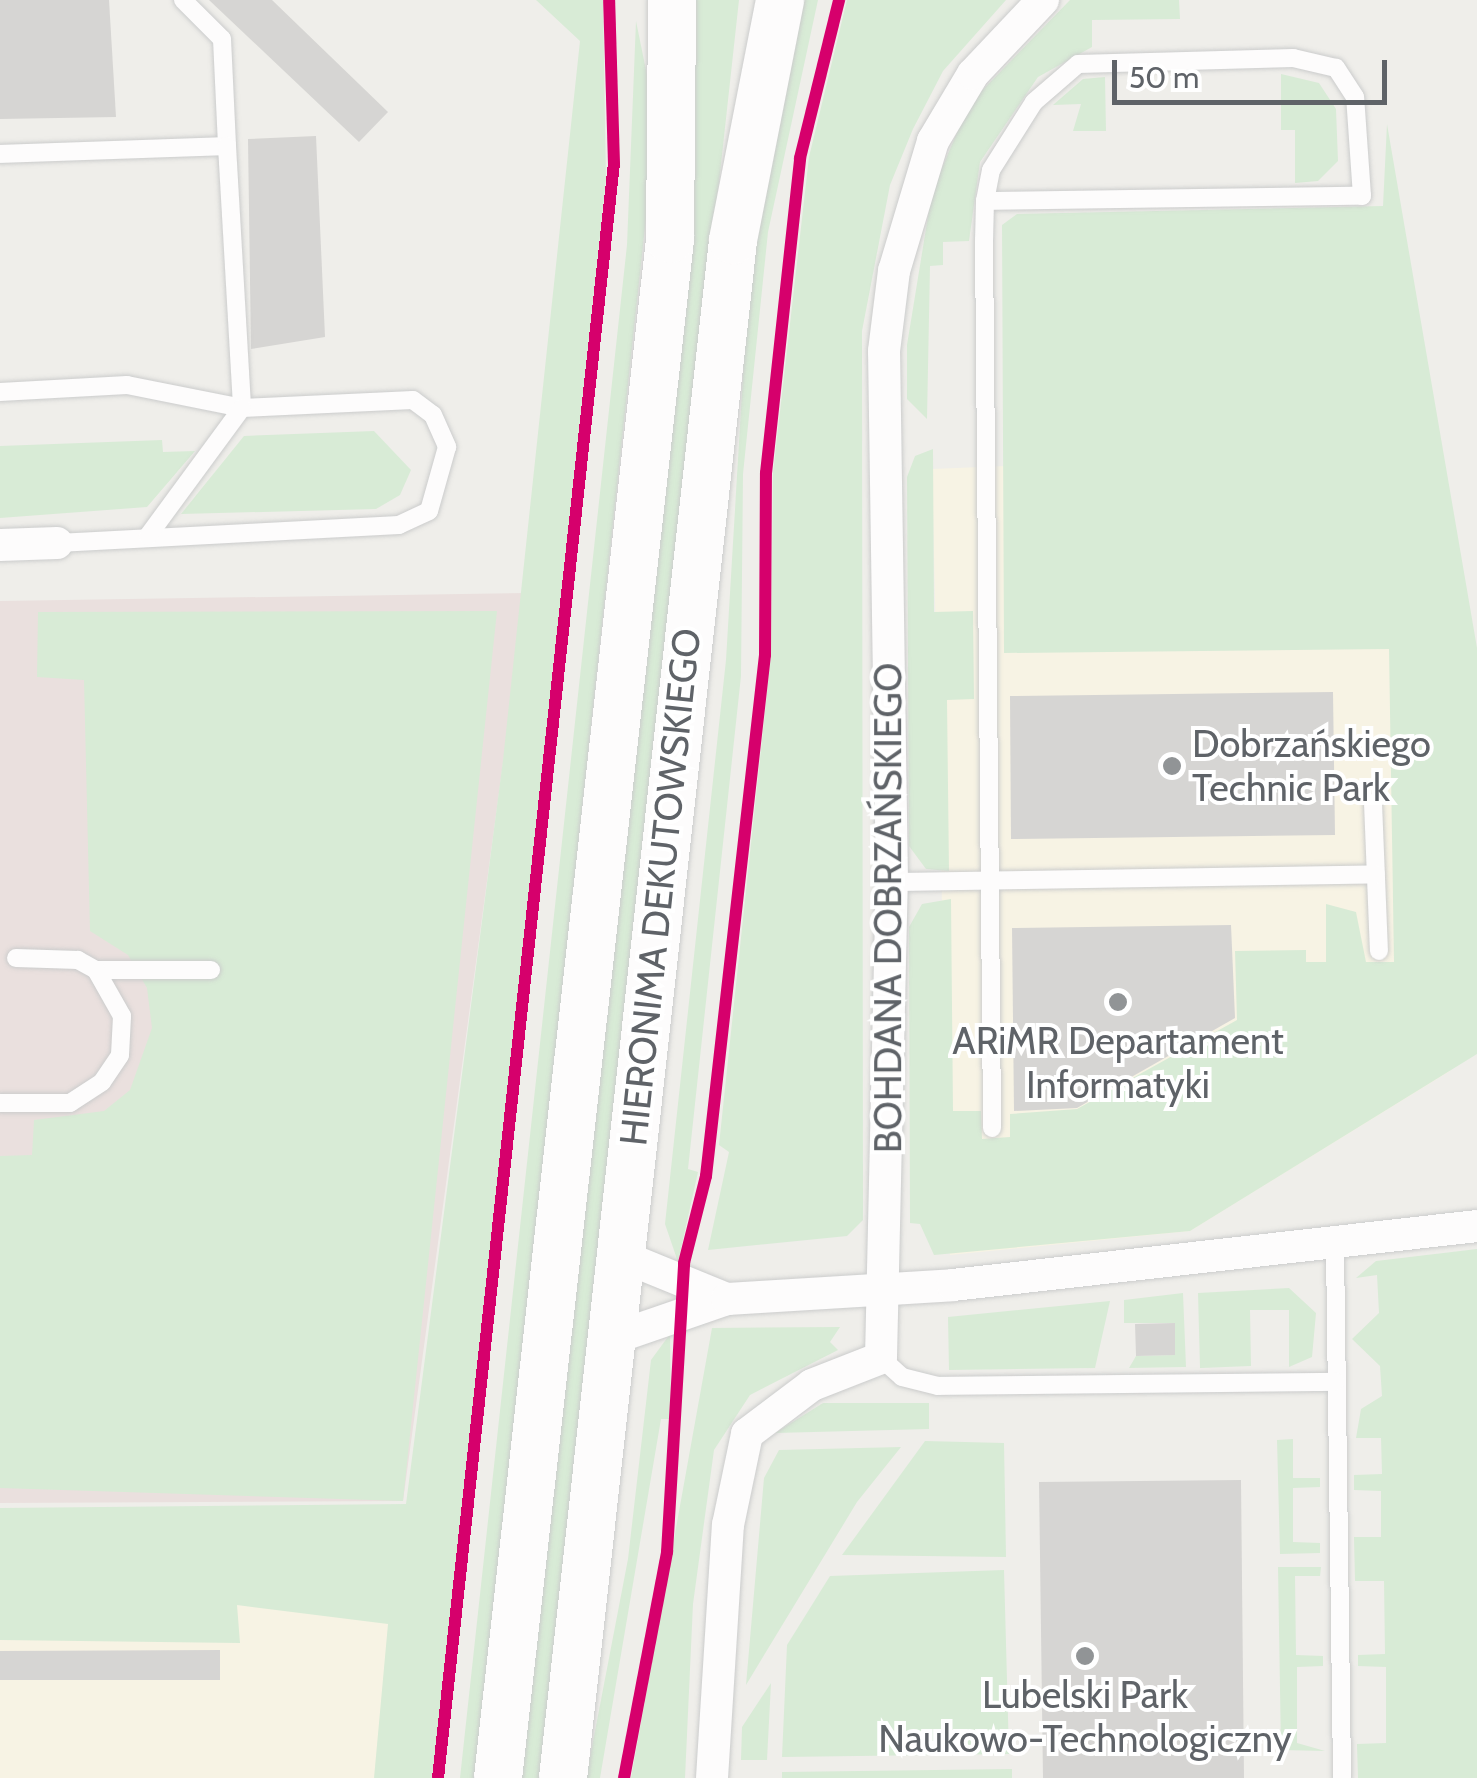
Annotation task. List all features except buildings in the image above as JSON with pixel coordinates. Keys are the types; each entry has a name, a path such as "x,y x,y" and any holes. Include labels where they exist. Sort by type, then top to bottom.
{"street":[{"name":"HIERONIMA DEKUTOWSKIEGO","path":"498,1778 670,240 672,0"},
{"name":"HIERONIMA DEKUTOWSKIEGO","path":"563,1778 735,224 780,0"},
{"name":"BOHDANA DOBRZAŃSKIEGO","path":"881,1358 888,1291 892,882 884,351 894,270 933,141 973,74 1043,0"},
{"path":"0,546 57,542"},
{"path":"611,1340 726,1299 888,1291 1335,1246 1477,1226"},
{"path":"620,1256 726,1299"},
{"path":"712,1778 729,1508 747,1434 812,1385 881,1358"}],"lane":[{"path":"148,536 242,408 222,39 183,0"},
{"path":"984,201 1362,196 1355,96 1336,68 1293,58 1078,64 1034,102 991,170 984,201 992,1128"},
{"path":"0,154 227,146"},
{"path":"0,392 127,385 242,408 413,400 433,415 448,447 444,480 429,511 399,526 57,542"},
{"path":"1373,803 1379,951"},
{"path":"892,882 1376,874"},
{"path":"16,958 78,960 96,970 211,970"},
{"path":"0,1103 70,1102 102,1082 120,1055 122,1016 96,970"},
{"path":"1335,1246 1342,1778"},
{"path":"881,1358 902,1377 938,1386 1335,1382"}],"shaded area":[{"path":"1413,450 1450,1071 1190,1231 950,1255 932,469"},
{"path":"526,593 403,1501 0,1503 0,601"},
{"path":"399,1538 394,1778 0,1778 0,1539"}],"green space":[{"path":"536,0 603,0 606,180 433,1778 374,1778 388,1624 237,1605 240,1643 0,1640 0,1508 406,1504 503,760 580,41"},
{"path":"693,0 739,0 544,1778 519,1778 686,235"},
{"path":"801,0 818,0 768,232 743,474 741,676 688,1169 698,1172 678,1262 665,1224 726,660 749,275"},
{"path":"847,0 1006,0 943,71 913,129 890,185 862,331 863,1220 847,1236 708,1250 729,1152 719,1145 771,655 773,473 809,157"},
{"path":"1070,0 1179,0 1180,19 1092,20 1092,47 1038,77 980,162 969,241 943,242 943,265 930,266 927,419 907,399 907,345 932,192 969,104"},
{"path":"636,21 649,85 650,181 477,1778 460,1778 627,245"},
{"path":"1281,74 1319,83 1336,109 1338,161 1318,181 1295,183 1295,130 1281,130"},
{"path":"1105,77 1106,131 1073,131 1081,104 1053,105 1083,79"},
{"path":"1387,124 1477,648 1477,1054 1190,1231 934,1255 920,1224 910,1223 909,927 922,904 951,899 953,1111 981,1111 982,1139 1010,1137 1010,1114 1077,1109 1237,1020 1235,951 1306,950 1306,962 1326,962 1326,904 1356,912 1366,962 1394,962 1389,649 1004,653 1002,225 1017,214 1383,206"},
{"path":"374,431 411,470 400,495 376,509 181,514 244,436"},
{"path":"162,440 163,452 195,451 147,507 0,518 0,446"},
{"path":"933,449 934,612 973,611 974,699 947,700 949,871 926,869 909,846 907,477 915,456"},
{"path":"497,611 403,1501 0,1488 0,1156 32,1155 34,1120 104,1111 130,1090 152,1028 147,988 128,955 90,931 84,680 37,677 38,612"},
{"path":"1477,1249 1477,1778 1358,1778 1357,1744 1386,1743 1386,1667 1358,1666 1358,1655 1385,1654 1384,1581 1355,1581 1354,1537 1381,1537 1381,1491 1354,1490 1354,1475 1382,1474 1381,1438 1356,1438 1361,1409 1382,1396 1380,1366 1352,1339 1379,1313 1377,1275 1356,1278 1376,1261"},
{"path":"1289,1288 1316,1313 1312,1357 1289,1367 1289,1310 1250,1310 1251,1366 1200,1368 1198,1293"},
{"path":"1183,1293 1186,1367 1129,1368 1136,1356 1175,1355 1175,1323 1124,1323 1124,1300"},
{"path":"1110,1301 1095,1368 949,1370 948,1317"},
{"path":"840,1327 830,1342 838,1350 750,1395 714,1450 693,1604 685,1778 631,1778 712,1328"},
{"path":"670,1334 671,1419 661,1419 600,1778 586,1778 628,1559 651,1360"},
{"path":"823,1403 929,1403 929,1429 775,1433"},
{"path":"1293,1439 1293,1478 1320,1478 1320,1487 1293,1488 1293,1542 1320,1543 1320,1553 1280,1554 1277,1440"},
{"path":"925,1441 1004,1443 1006,1557 842,1555"},
{"path":"901,1447 857,1502 746,1685 764,1478 779,1450"},
{"path":"1278,1567 1321,1567 1320,1576 1295,1576 1296,1655 1323,1656 1323,1666 1297,1667 1297,1743 1325,1751 1281,1750"},
{"path":"1004,1570 1009,1754 782,1757 787,1645 830,1576"},
{"path":"771,1683 767,1760 741,1760 742,1727"},
{"path":"1012,1769 1012,1778 782,1778 782,1772"}],"cycle path":[{"path":"438,1778 614,164 609,0"},
{"path":"624,1778 667,1552 684,1263 706,1176 765,655 766,473 800,158 839,0"}],"place":[{"name":"Dobrzańskiego Technic Park","path":"1172,766"},
{"name":"ARiMR Departament Informatyki","path":"1118,1002"},
{"name":"Lubelski Park Naukowo-Technologiczny","path":"1085,1656"}]}
